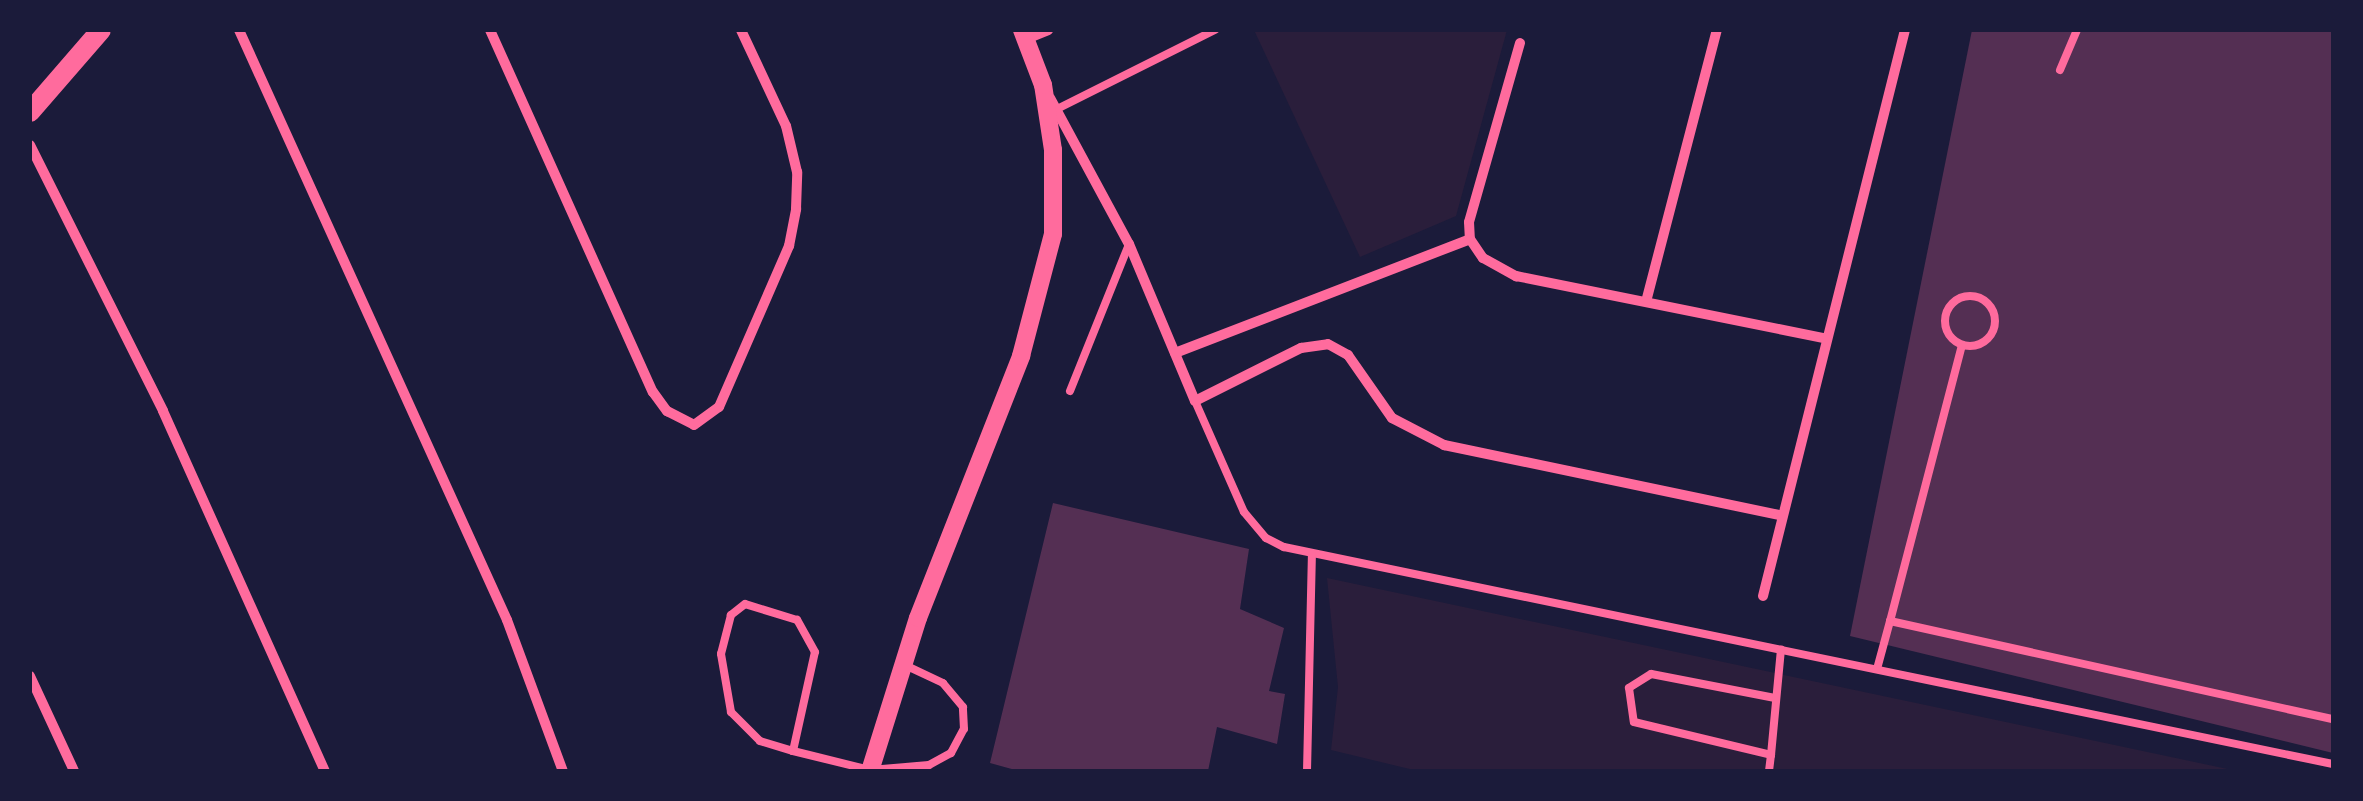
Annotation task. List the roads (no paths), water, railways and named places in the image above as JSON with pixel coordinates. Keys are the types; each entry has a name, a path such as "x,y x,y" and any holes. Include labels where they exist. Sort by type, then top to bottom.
{"main road":[{"path":"30,112 101,30"}],"street":[{"path":"239,30 507,620 563,771"},
{"path":"490,30 652,392 667,412 694,425 719,408 789,246 796,209 797,172 786,126 741,30"},
{"path":"1048,30 1024,34 1043,85 1129,244 1195,401 1300,348 1328,344 1348,355 1392,418 1444,445 1780,514"},
{"path":"1646,298 1717,30"},
{"path":"1763,596 1824,338 1905,30"},
{"path":"1520,43 1472,205 1470,239 1482,258 1516,276 1646,298 1824,338"},
{"path":"870,771 902,664 1038,303 1056,197 1043,85"},
{"path":"30,145 163,411 324,771"},
{"path":"1176,353 1470,239"},
{"path":"30,676 74,771"}],"lane":[{"path":"1056,109 1214,30"},
{"path":"2060,70 2078,30"},
{"path":"1070,391 1129,244"},
{"path":"1962,297 1978,297 1991,306 1991,336 1962,346 1944,321 1962,297"},
{"path":"1877,670 1962,346"},
{"path":"1195,401 1254,526 1284,548 2333,764"},
{"path":"1306,771 1312,554"},
{"path":"793,751 815,652 797,620 746,604 722,634 731,712 760,741 793,751 870,771 929,765 951,753 964,729 963,707 942,683 902,664"},
{"path":"1890,622 2333,719"},
{"path":"1770,771 1781,649"},
{"path":"1771,755 1644,727 1630,716 1629,688 1651,674 1775,698"}]}
